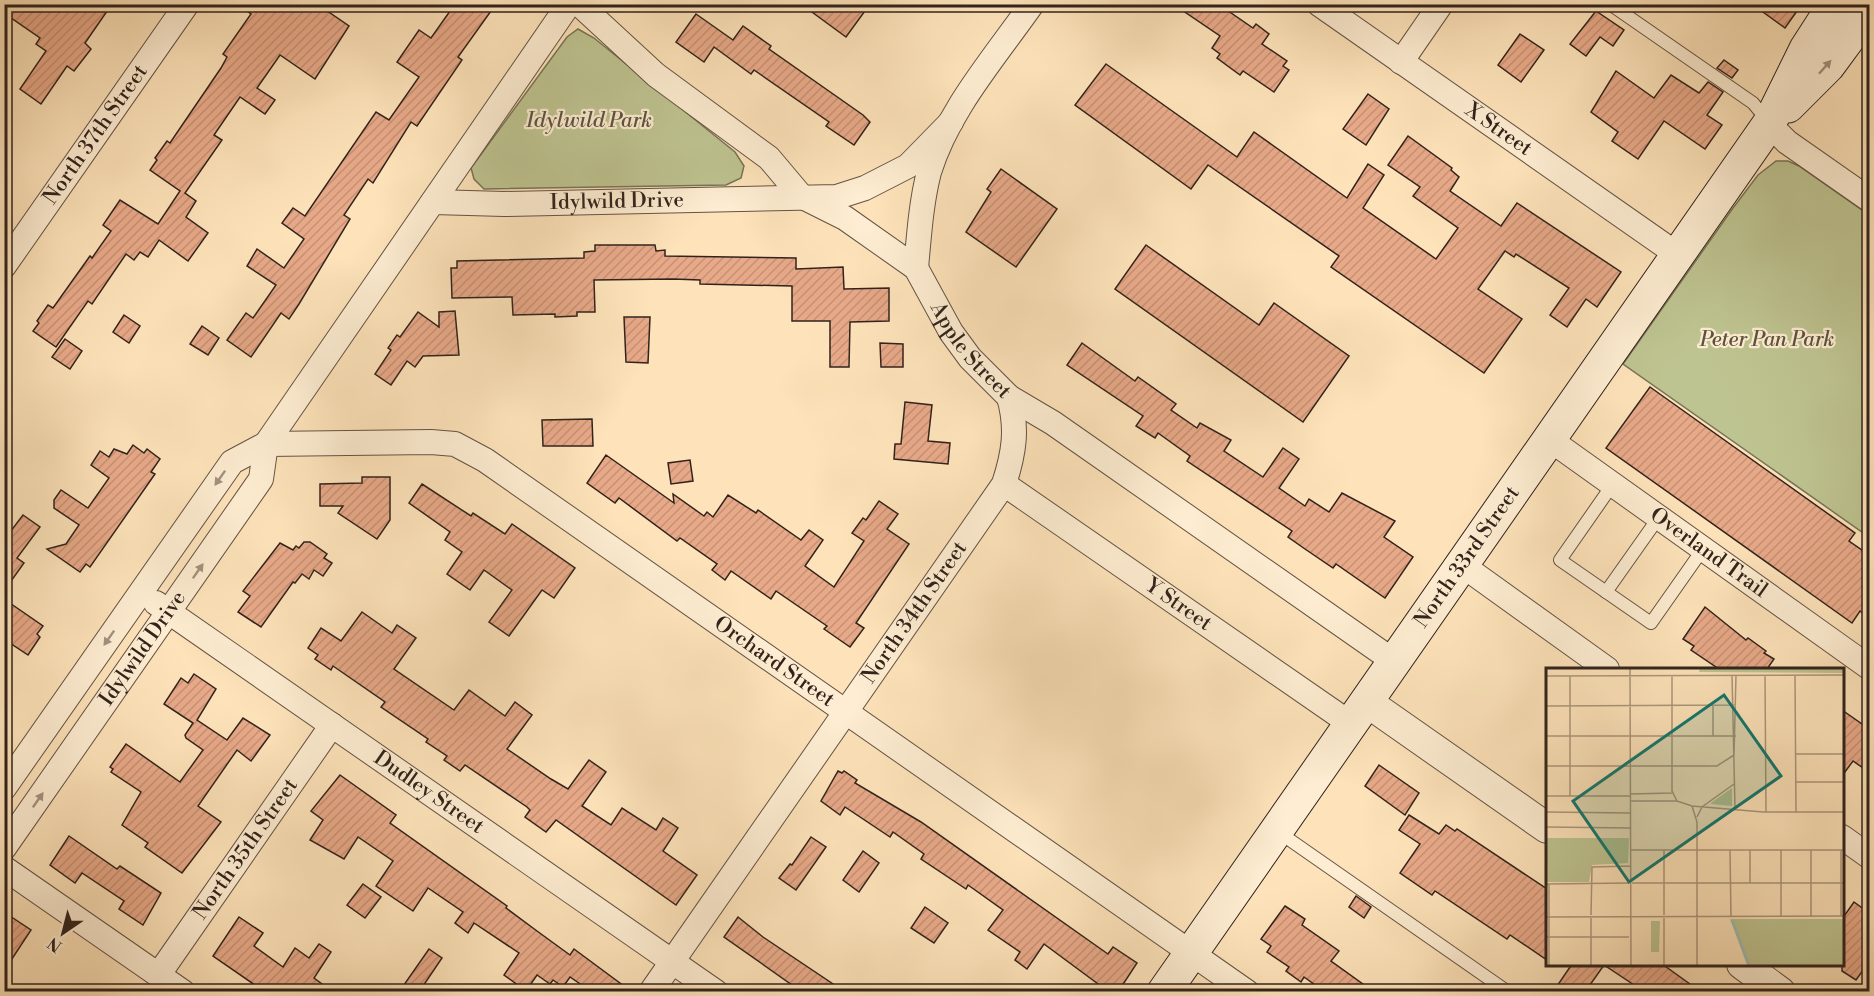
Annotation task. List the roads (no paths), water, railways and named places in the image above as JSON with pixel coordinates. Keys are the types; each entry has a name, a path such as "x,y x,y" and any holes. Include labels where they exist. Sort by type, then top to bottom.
{"main road":[{"name":"North 33rd Street","path":"1164,992 1769,124 1806,50 1835,4"},
{"name":"North 33rd Street","path":"1769,124 1828,66 1869,9"}],"street":[{"name":"North 37th Street","path":"4,266 187,4"},
{"name":"Idylwild Drive","path":"4,848 261,479 266,444 569,4"},
{"name":"Apple Street","path":"579,4 656,75 769,158 801,196 845,218 916,268 951,332 970,358 1009,397 1053,423 1395,662"},
{"path":"916,268 926,185 935,155 951,122 1032,4"},
{"name":"X Street","path":"1319,4 1678,255"},
{"path":"1401,62 1441,4"},
{"path":"801,196 837,197 909,166 951,122"},
{"path":"1769,124 1787,142 1869,200"},
{"name":"Idylwild Drive","path":"433,202 504,204 801,196"},
{"name":"North 34th Street","path":"651,992 1004,484 1016,439 1015,419 1009,397"},
{"name":"Overland Trail","path":"1549,439 1869,668"},
{"name":"Orchard Street","path":"266,444 431,442 455,444 471,452 1247,992"},
{"name":"Idylwild Drive","path":"4,788 232,462 266,444"},
{"name":"Y Street","path":"1004,484 1359,713 1546,827"},
{"path":"1462,565 1606,668"},
{"name":"Dudley Street","path":"141,592 716,992"},
{"name":"North 35th Street","path":"159,974 332,725"},
{"path":"1844,838 1869,857"},
{"path":"4,868 183,992"},
{"path":"1745,966 1780,992"}],"lane":[{"path":"1610,4 1753,103 1769,124"},
{"path":"1613,484 1560,560 1651,623 1703,549"},
{"path":"1606,592 1659,517"},
{"path":"1276,831 1508,992"}],"park label":[{"name":"Idylwild Park","path":"589,121"},
{"name":"Peter Pan Park","path":"1767,340"}]}
